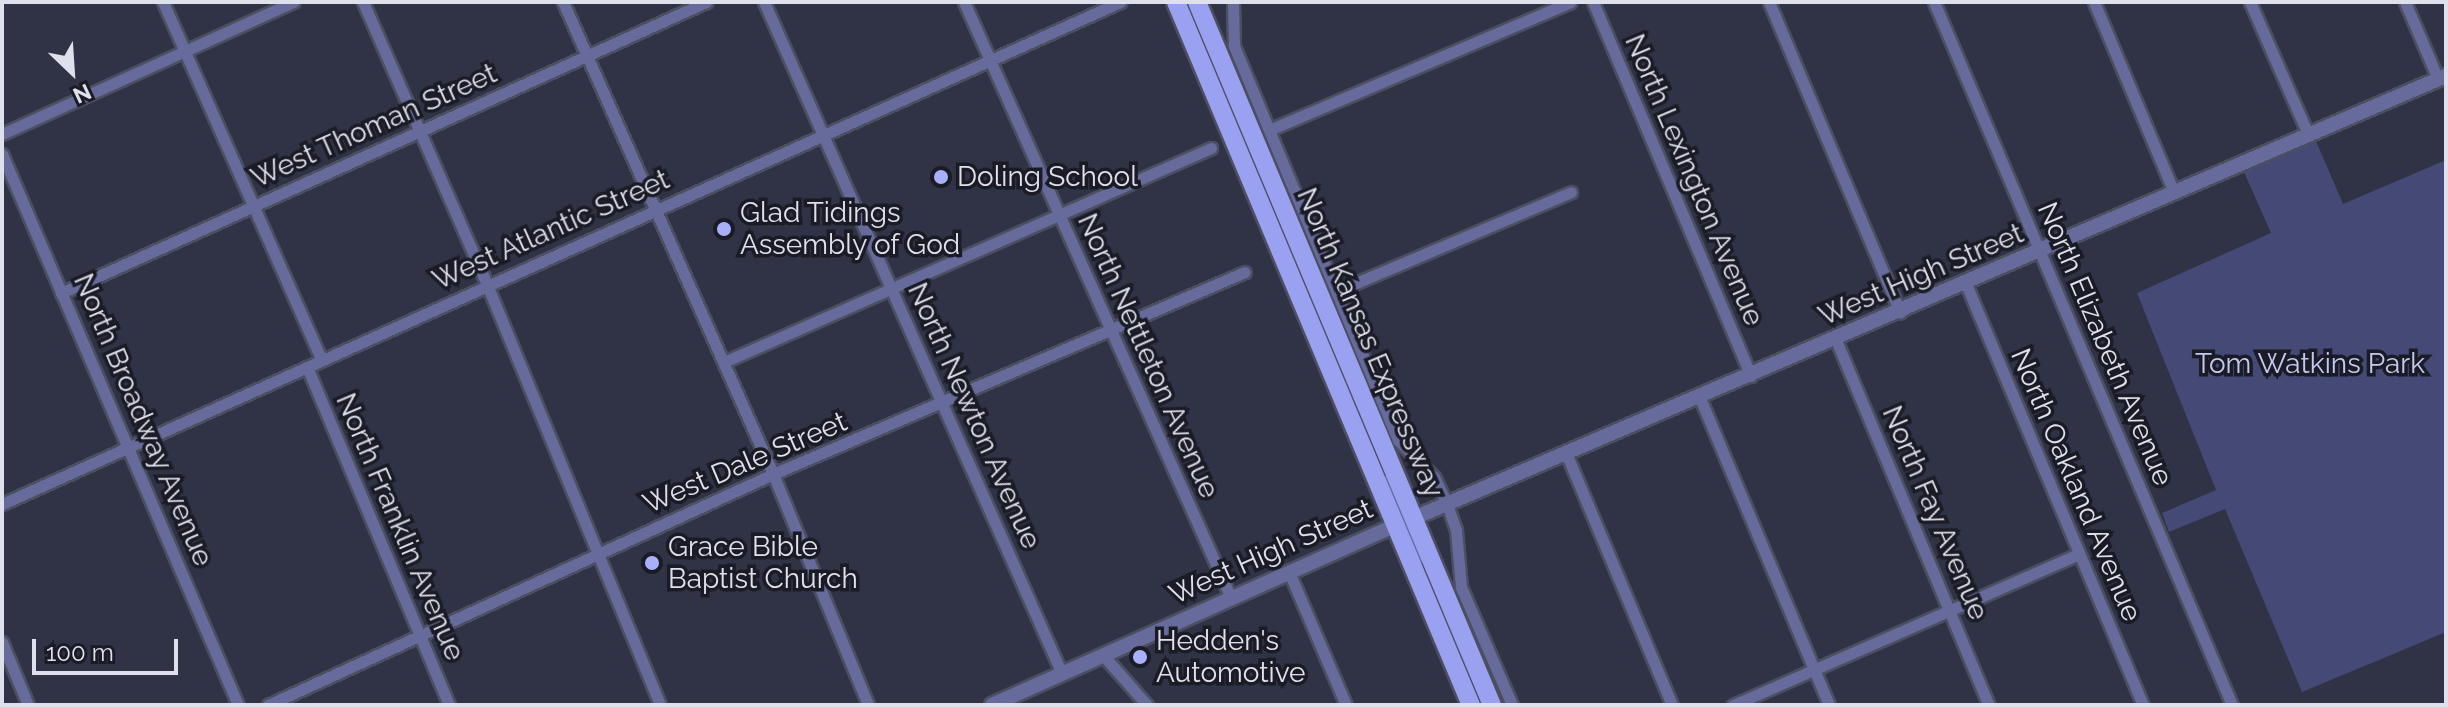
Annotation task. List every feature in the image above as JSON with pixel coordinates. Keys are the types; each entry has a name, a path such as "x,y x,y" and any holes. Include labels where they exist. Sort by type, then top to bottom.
{"main road":[{"name":"North Kansas Expressway","path":"1176,2 1366,453 1444,590 1492,705"},
{"name":"North Kansas Expressway","path":"1197,2 1405,522 1471,705"}],"street":[{"name":"North Franklin Avenue","path":"163,2 322,360"},
{"path":"2,134 293,2"},
{"path":"363,2 660,705"},
{"path":"563,2 773,474 868,705"},
{"name":"West Thoman Street","path":"61,293 706,2"},
{"name":"North Newton Avenue","path":"764,2 1062,674"},
{"name":"North Nettleton Avenue","path":"964,2 1231,598"},
{"name":"West Atlantic Street","path":"2,504 822,133 1120,2"},
{"path":"1233,2 1234,46 1398,440 1434,477 1447,504 1456,530 1459,582 1512,705"},
{"path":"1269,130 1550,6 1570,2"},
{"name":"North Lexington Avenue","path":"1593,2 1751,376"},
{"path":"1769,2 1900,312"},
{"name":"North Elizabeth Avenue","path":"1934,2 2232,705"},
{"path":"2094,2 2174,192"},
{"path":"2250,2 2308,134"},
{"path":"2405,2 2442,78"},
{"name":"West High Street","path":"992,705 1289,572 2442,78"},
{"path":"724,362 1211,148"},
{"name":"North Broadway Avenue","path":"2,154 7,182 61,293 130,448 238,705"},
{"path":"1337,291 1571,192"},
{"name":"West Dale Street","path":"268,705 773,474 1245,272"},
{"name":"North Oakland Avenue","path":"1966,284 2143,705"},
{"name":"North Fay Avenue","path":"1836,340 1989,705"},
{"name":"North Franklin Avenue","path":"307,367 449,705"},
{"path":"1700,398 1829,705"},
{"path":"1566,453 1672,705"},
{"path":"1733,705 2078,554"},
{"path":"1289,572 1346,705"},
{"path":"2,642 28,705"},
{"path":"1103,655 1147,705"}],"green space":[{"name":"Tom Watkins Park","path":"2316,141 2343,204 2446,160 2446,632 2302,692 2225,509 2169,532 2162,513 2216,490 2137,293 2271,233 2244,172"}],"place":[{"name":"Doling School","path":"941,177"},
{"name":"Glad Tidings Assembly of God","path":"724,229"},
{"name":"Grace Bible Baptist Church","path":"652,563"},
{"name":"Hedden's Automotive","path":"1140,657"}]}
